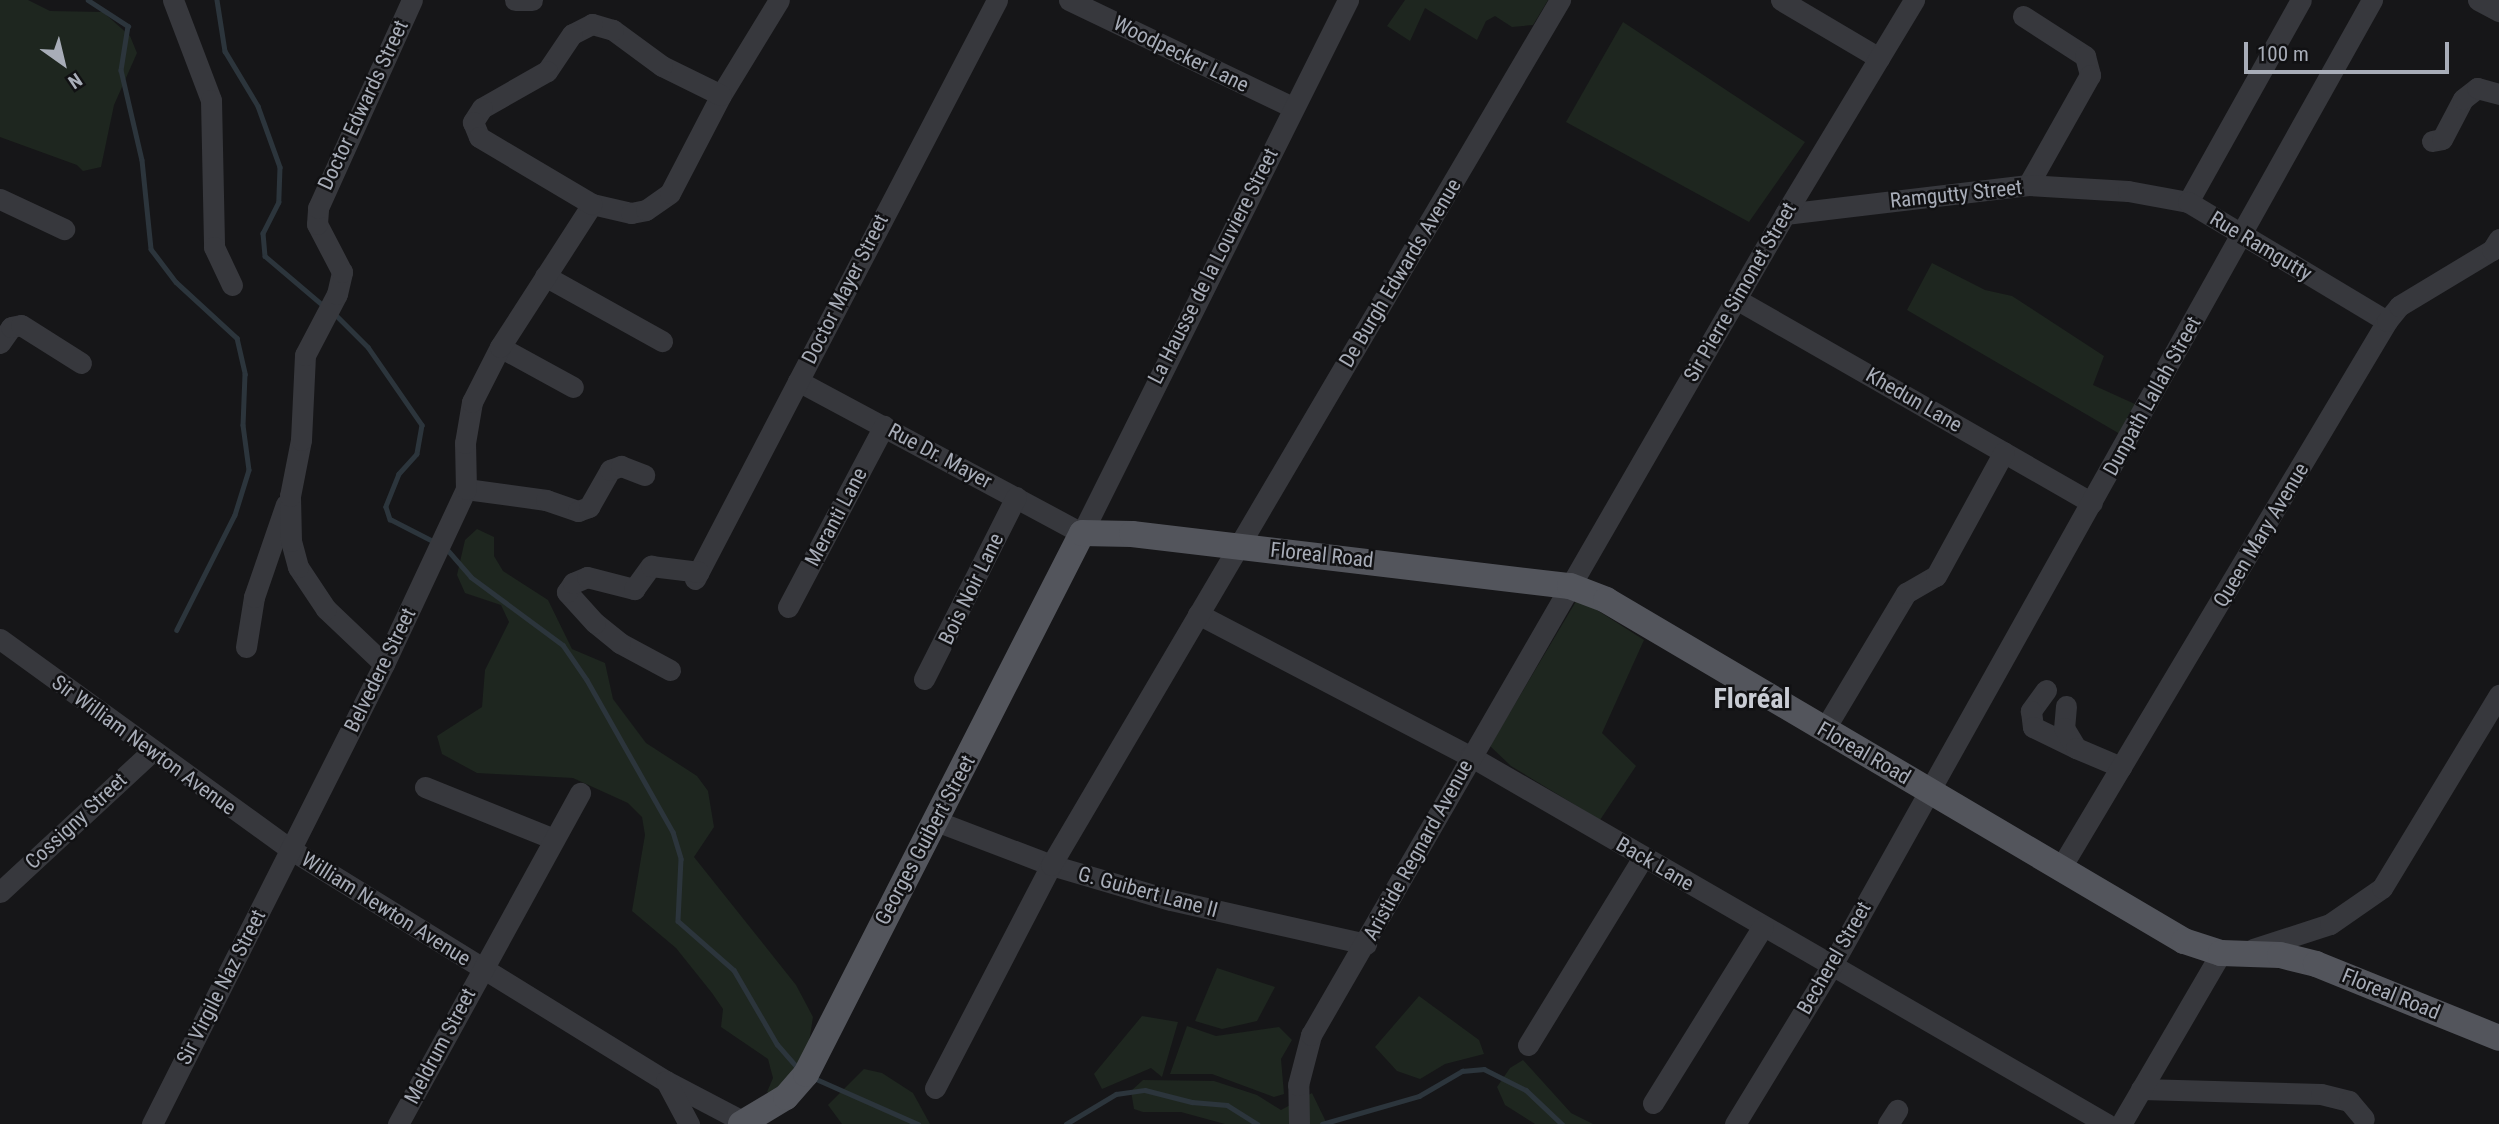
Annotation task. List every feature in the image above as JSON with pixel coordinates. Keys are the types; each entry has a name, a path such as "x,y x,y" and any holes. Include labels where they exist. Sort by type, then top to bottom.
{"main road":[{"name":"Floreal Road","path":"1082,533 1132,534 1570,586 1606,600 2184,941 2233,952 2316,964 2499,1038"},
{"name":"Georges Guibert Street","path":"743,1123 806,1072 1082,533"}],"street":[{"path":"173,0 211,100 215,247 232,285"},
{"name":"Doctor Edwards Street","path":"384,664 326,609 298,567 291,541 290,496 301,440 306,355 342,272 317,224 318,208 412,0"},
{"path":"514,0 532,0"},
{"path":"721,95 662,66 613,30 592,24 572,33 547,71 476,115 473,122 479,137 592,204 631,213 660,203 680,181 721,95 779,0"},
{"name":"Doctor Mayer Street","path":"670,670 620,643 595,623 567,592 573,583 587,577 634,589 651,566 697,576 997,0"},
{"name":"Woodpecker Lane","path":"1069,0 1292,107"},
{"name":"La Hausse de la Louviere Street","path":"1082,533 1292,107 1348,0"},
{"name":"De Burgh Edwards Avenue","path":"934,1088 1051,865 1560,0"},
{"path":"1781,0 1880,58"},
{"name":"Sir Pierre Simonet Street","path":"1570,586 1784,214 1914,0"},
{"path":"2188,202 2301,0"},
{"name":"Dunpath Lallah Street","path":"1929,790 2372,0"},
{"path":"2478,0 2499,10"},
{"path":"2023,16 2085,56 2090,75 2028,185"},
{"path":"2432,141 2442,139 2463,99 2477,88 2499,94"},
{"name":"Ramgutty Street","path":"1784,214 2028,185 2128,191"},
{"name":"Rue Ramgutty","path":"2128,191 2188,202 2387,321"},
{"path":"0,199 64,229"},
{"path":"592,204 500,347 472,402 465,443 466,489 547,500 578,511 589,507 610,470 621,466 644,475"},
{"name":"Queen Mary Avenue","path":"2060,869 2387,321 2399,306 2492,250 2499,239"},
{"path":"545,276 662,341"},
{"name":"Khedun Lane","path":"1736,299 2092,503"},
{"path":"0,343 12,327 21,325 81,363"},
{"path":"500,347 573,387"},
{"name":"Rue Dr. Mayer","path":"798,381 1082,533"},
{"name":"Meranti Lane","path":"788,607 884,426"},
{"path":"1824,730 1906,593 1936,576 2004,452"},
{"name":"Belvedere Street","path":"290,849 370,693 466,489"},
{"path":"246,647 257,586 290,496"},
{"name":"Bois Noir Lane","path":"924,679 1016,497"},
{"name":"Aristide Regnard Avenue","path":"1299,1120 1298,1085 1311,1035 1366,944 1470,756 1570,586"},
{"name":"Back Lane","path":"1198,614 1470,756 2107,1124"},
{"name":"Sir William Newton Avenue","path":"0,639 290,849"},
{"path":"2046,690 2031,710 2033,727 2121,767"},
{"path":"2121,1124 2141,1088 2233,952 2330,924 2382,888 2499,695"},
{"path":"2066,706 2064,728 2076,748"},
{"name":"Cossigny Street","path":"4,881 152,751"},
{"path":"425,788 554,839"},
{"name":"Becherel Street","path":"1735,1124 1832,965 1929,790"},
{"name":"Meldrum Street","path":"398,1124 580,793"},
{"name":"G. Guibert Lane II","path":"936,821 1051,865 1171,900 1366,944"},
{"name":"William Newton Avenue","path":"290,849 482,968"},
{"name":"Sir Virgile Naz Street","path":"152,1124 290,849"},
{"path":"1528,1045 1643,858"},
{"path":"1653,1103 1763,926"},
{"path":"482,968 666,1081 743,1123"},
{"path":"666,1081 689,1124"},
{"path":"2141,1088 2321,1094 2349,1101 2364,1119"}],"shaded area":[{"path":"0,0 28,0 50,11 103,12 130,36 137,53 114,105 101,167 83,171 77,165 0,137"},
{"path":"1405,0 1548,0 1533,25 1512,27 1495,16 1486,21 1477,40 1425,8 1410,41 1387,26"},
{"path":"1623,22 1805,142 1749,222 1566,122"},
{"path":"1932,263 1985,290 2012,296 2104,356 2093,385 2137,405 2120,434 1907,310"},
{"path":"477,529 494,537 494,556 503,571 548,600 572,649 605,663 613,699 646,743 697,776 708,791 714,827 694,857 796,985 813,1017 804,1074 777,1099 767,1092 773,1078 768,1059 721,1027 723,1009 712,993 676,948 632,911 645,835 642,817 628,803 573,778 477,773 442,754 437,736 482,707 485,670 509,622 501,605 465,593 457,575 465,540"},
{"path":"1578,598 1644,640 1602,733 1636,766 1600,820 1511,766 1490,746"},
{"path":"1217,968 1275,987 1257,1021 1222,1029 1195,1021"},
{"path":"1419,996 1479,1040 1484,1054 1445,1064 1420,1079 1397,1071 1375,1047"},
{"path":"1142,1016 1178,1022 1162,1077 1151,1068 1102,1089 1094,1074"},
{"path":"1187,1026 1216,1036 1279,1027 1292,1040 1281,1059 1284,1094 1274,1097 1212,1074 1170,1074"},
{"path":"1523,1060 1571,1113 1593,1124 1535,1124 1505,1105 1497,1087 1510,1068"},
{"path":"864,1069 882,1073 913,1093 930,1124 842,1124 828,1105"},
{"path":"1143,1080 1214,1081 1257,1095 1281,1110 1312,1093 1327,1124 1225,1124 1181,1112 1143,1112 1134,1109 1131,1091"}],"waterway":[{"path":"88,0 128,26 121,70 142,160 151,249 176,282 237,338 245,374 243,425 249,470 235,515 177,630"},
{"path":"217,0 225,51 258,106 280,167 279,202 263,233 265,256 324,306"},
{"path":"334,313 368,347 422,425 417,454 399,474 386,507 390,519 435,542"},
{"path":"446,548 471,577 563,645 587,680 673,832 681,859 678,921 734,970 777,1044 800,1070"},
{"path":"1322,1124 1419,1096 1462,1071 1484,1069 1526,1090 1562,1124"},
{"path":"814,1078 918,1124"},
{"path":"1066,1124 1116,1094 1145,1090 1192,1102 1227,1105 1257,1124"}],"district":[{"name":"Floréal","path":"1752,699"}]}
